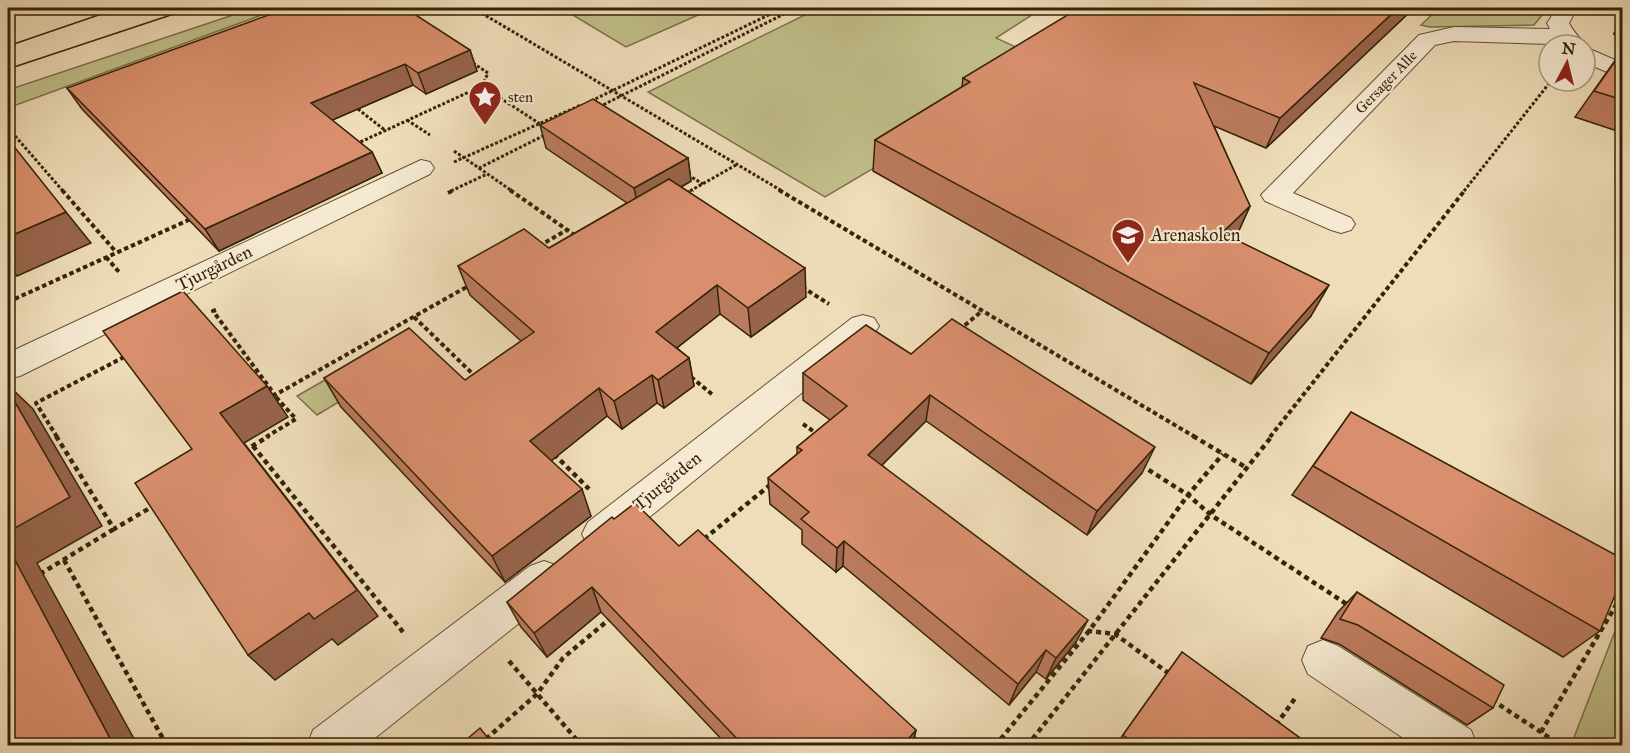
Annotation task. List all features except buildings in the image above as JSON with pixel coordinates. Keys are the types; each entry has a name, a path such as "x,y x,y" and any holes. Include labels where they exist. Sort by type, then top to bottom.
{"street":[{"name":"Gersager Alle","path":"1564,33 1558,23 1567,8"},
{"name":"Gersager Alle","path":"1341,224 1275,195 1427,40 1454,34 1537,39"},
{"path":"1597,59 1623,71"},
{"name":"Tjurgården","path":"8,367 421,168"},
{"name":"Tjurgården","path":"329,746 430,665 481,629 863,326"},
{"path":"1323,660 1455,746"}],"path":[{"path":"473,8 1247,468"},
{"path":"421,168 447,165 612,91 783,8"},
{"path":"595,109 796,8"},
{"path":"356,145 482,86 488,73 470,61"},
{"path":"445,145 480,168 551,132 482,86"},
{"path":"1027,746 1542,93"},
{"path":"349,103 386,131"},
{"path":"407,120 435,139"},
{"path":"15,136 116,252"},
{"path":"464,157 583,242"},
{"path":"678,199 736,165"},
{"path":"684,172 703,184"},
{"path":"445,195 487,174"},
{"path":"8,302 197,216"},
{"path":"529,252 567,230"},
{"path":"186,281 213,311 275,396 296,419 243,452"},
{"path":"275,396 477,281"},
{"path":"795,283 863,326"},
{"path":"203,316 224,306"},
{"path":"954,334 982,311"},
{"path":"414,317 483,384"},
{"path":"114,530 36,403 133,353"},
{"path":"688,375 756,409 825,439"},
{"path":"253,446 430,665"},
{"path":"551,452 620,519"},
{"path":"994,746 1089,631 1188,495 1223,454"},
{"path":"1138,463 1188,495 1210,515 1351,607"},
{"path":"700,543 771,483"},
{"path":"36,577 164,500"},
{"path":"64,560 167,746"},
{"path":"1541,732 1619,600 1623,602"},
{"path":"478,746 537,694 563,658 618,612"},
{"path":"1070,617 1089,631 1115,634 1181,682"},
{"path":"481,629 582,746"},
{"path":"1271,735 1323,660"},
{"path":"1481,693 1562,746"},
{"path":"905,730 922,746"}],"shaded area":[{"path":"254,8 281,8 8,108 8,90"},
{"path":"561,8 714,8 626,47"},
{"path":"819,8 1043,8 996,38 1132,100 962,116 825,197 648,92"},
{"path":"1439,8 1548,8 1534,25 1430,27 1421,25"},
{"path":"405,334 422,352 317,415 297,396"},
{"path":"1622,613 1622,745 1582,745 1573,740"}],"tram line":[{"path":"8,46 119,8"},
{"path":"8,69 192,8"}],"place":[{"name":"sten","path":"485,126"},
{"name":"Arenaskolen","path":"1128,264"}]}
